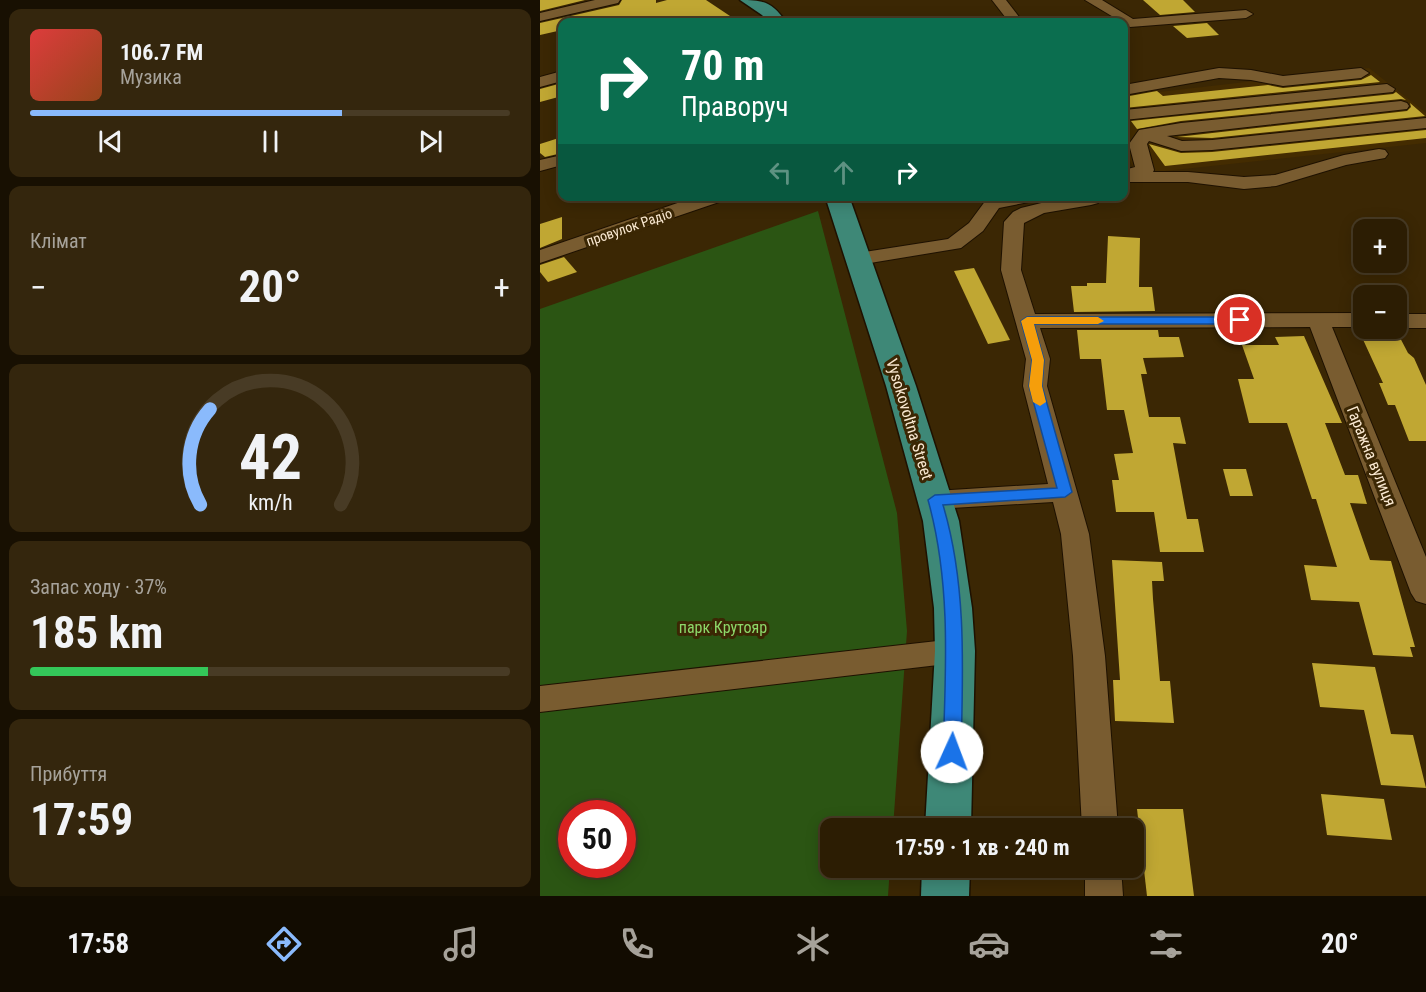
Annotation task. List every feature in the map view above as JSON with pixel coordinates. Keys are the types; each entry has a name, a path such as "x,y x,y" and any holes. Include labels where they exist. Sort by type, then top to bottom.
{"main road":[{"path":"749,0 768,11 774,18"},
{"name":"Vysokovoltna Street","path":"839,201 941,521 953,608 955,651 948,818"},
{"path":"945,896 946,878"}],"street":[{"path":"540,17 612,0"},
{"path":"999,0 1013,18"},
{"path":"1092,0 1122,18"},
{"path":"1128,22 1244,6"},
{"path":"1128,98 1362,73"},
{"path":"1128,89 1219,74 1251,75 1283,81"},
{"path":"540,82 558,77"},
{"path":"1128,115 1387,89"},
{"path":"1128,175 1144,170 1138,144 1145,134 1181,128 1401,106"},
{"path":"1145,134 1181,146 1212,145 1426,123"},
{"path":"1128,176 1188,177 1244,183 1276,180 1344,160 1379,154"},
{"path":"540,166 558,161"},
{"name":"провулок Радіо","path":"540,257 703,201"},
{"path":"858,259 954,244 976,227 993,204 1008,201"},
{"path":"1085,201 1018,215 1014,222 1011,270 1038,360 1035,386 1075,534 1089,656 1099,818"},
{"name":"Гаражна вулиця","path":"1318,320 1426,593"},
{"path":"1027,321 1353,320"},
{"path":"1407,321 1426,321"},
{"path":"935,500 1065,492"},
{"path":"540,699 955,651"},
{"path":"1103,878 1104,896"}],"shaded area":[{"path":"1369,68 1426,113 1426,143 1137,174 1128,157 1128,96"}],"green space":[{"name":"парк Крутояр","path":"818,211 897,513 907,631 894,818 820,818 820,878 889,878 888,896 540,896 540,309"}],"building":[{"path":"540,0 585,0 540,11"},
{"path":"622,0 656,0 656,3 667,0 706,0 733,18 562,18 619,5"},
{"path":"1143,0 1183,0 1195,12 1160,15"},
{"path":"558,19 558,31 540,35 540,23"},
{"path":"1207,23 1219,35 1187,38 1173,26"},
{"path":"1371,75 1380,82 1128,108 1128,96 1157,91 1163,96 1268,85 1283,88 1361,80"},
{"path":"558,84 558,97 540,102 540,89"},
{"path":"1396,92 1406,100 1181,121 1137,129 1131,121 1393,94"},
{"path":"1410,103 1425,116 1212,138 1177,137 1407,111 1411,107"},
{"path":"1426,130 1426,138 1165,166 1149,144 1181,153 1212,152"},
{"path":"558,138 558,154 545,157 540,153 540,144"},
{"path":"562,217 562,239 540,248 540,224"},
{"path":"1108,236 1140,238 1139,287 1152,287 1155,311 1074,312 1071,286 1106,283"},
{"path":"564,257 577,272 548,282 540,272 540,265"},
{"path":"974,268 1010,340 988,344 954,271"},
{"path":"1077,330 1158,330 1159,337 1179,337 1184,357 1143,358 1147,374 1141,374 1149,417 1180,417 1186,444 1173,443 1187,519 1198,519 1204,552 1160,552 1154,512 1116,512 1112,480 1119,480 1114,454 1133,453 1124,410 1107,410 1101,359 1080,359"},
{"path":"1304,336 1342,423 1325,423 1345,475 1358,475 1367,504 1350,503 1370,560 1391,561 1415,647 1410,647 1413,657 1373,655 1359,602 1311,600 1304,565 1337,567 1316,499 1312,499 1287,423 1249,423 1238,379 1254,379 1242,345 1279,345 1275,337"},
{"path":"1363,339 1401,339 1408,353 1414,358 1426,385 1426,441 1409,441 1395,405 1388,405 1379,383 1383,383"},
{"path":"1223,469 1246,469 1253,496 1230,496"},
{"path":"1112,560 1162,562 1164,581 1152,581 1153,599 1160,681 1170,681 1174,723 1115,721 1113,680 1120,680"},
{"path":"1312,663 1375,667 1391,734 1413,735 1426,788 1381,785 1364,710 1320,707"},
{"path":"1321,794 1384,799 1392,840 1327,835"},
{"path":"1137,809 1183,809 1194,896 1147,896 1144,870 1144,818 1138,818"}],"slow traffic":[{"path":"1040,402 1035,386 1038,360 1027,321 1098,321"}],"route":[{"path":"952,752 955,651 953,608 941,521 935,500 1065,492 1035,386 1038,360 1027,321 1240,320"}]}
